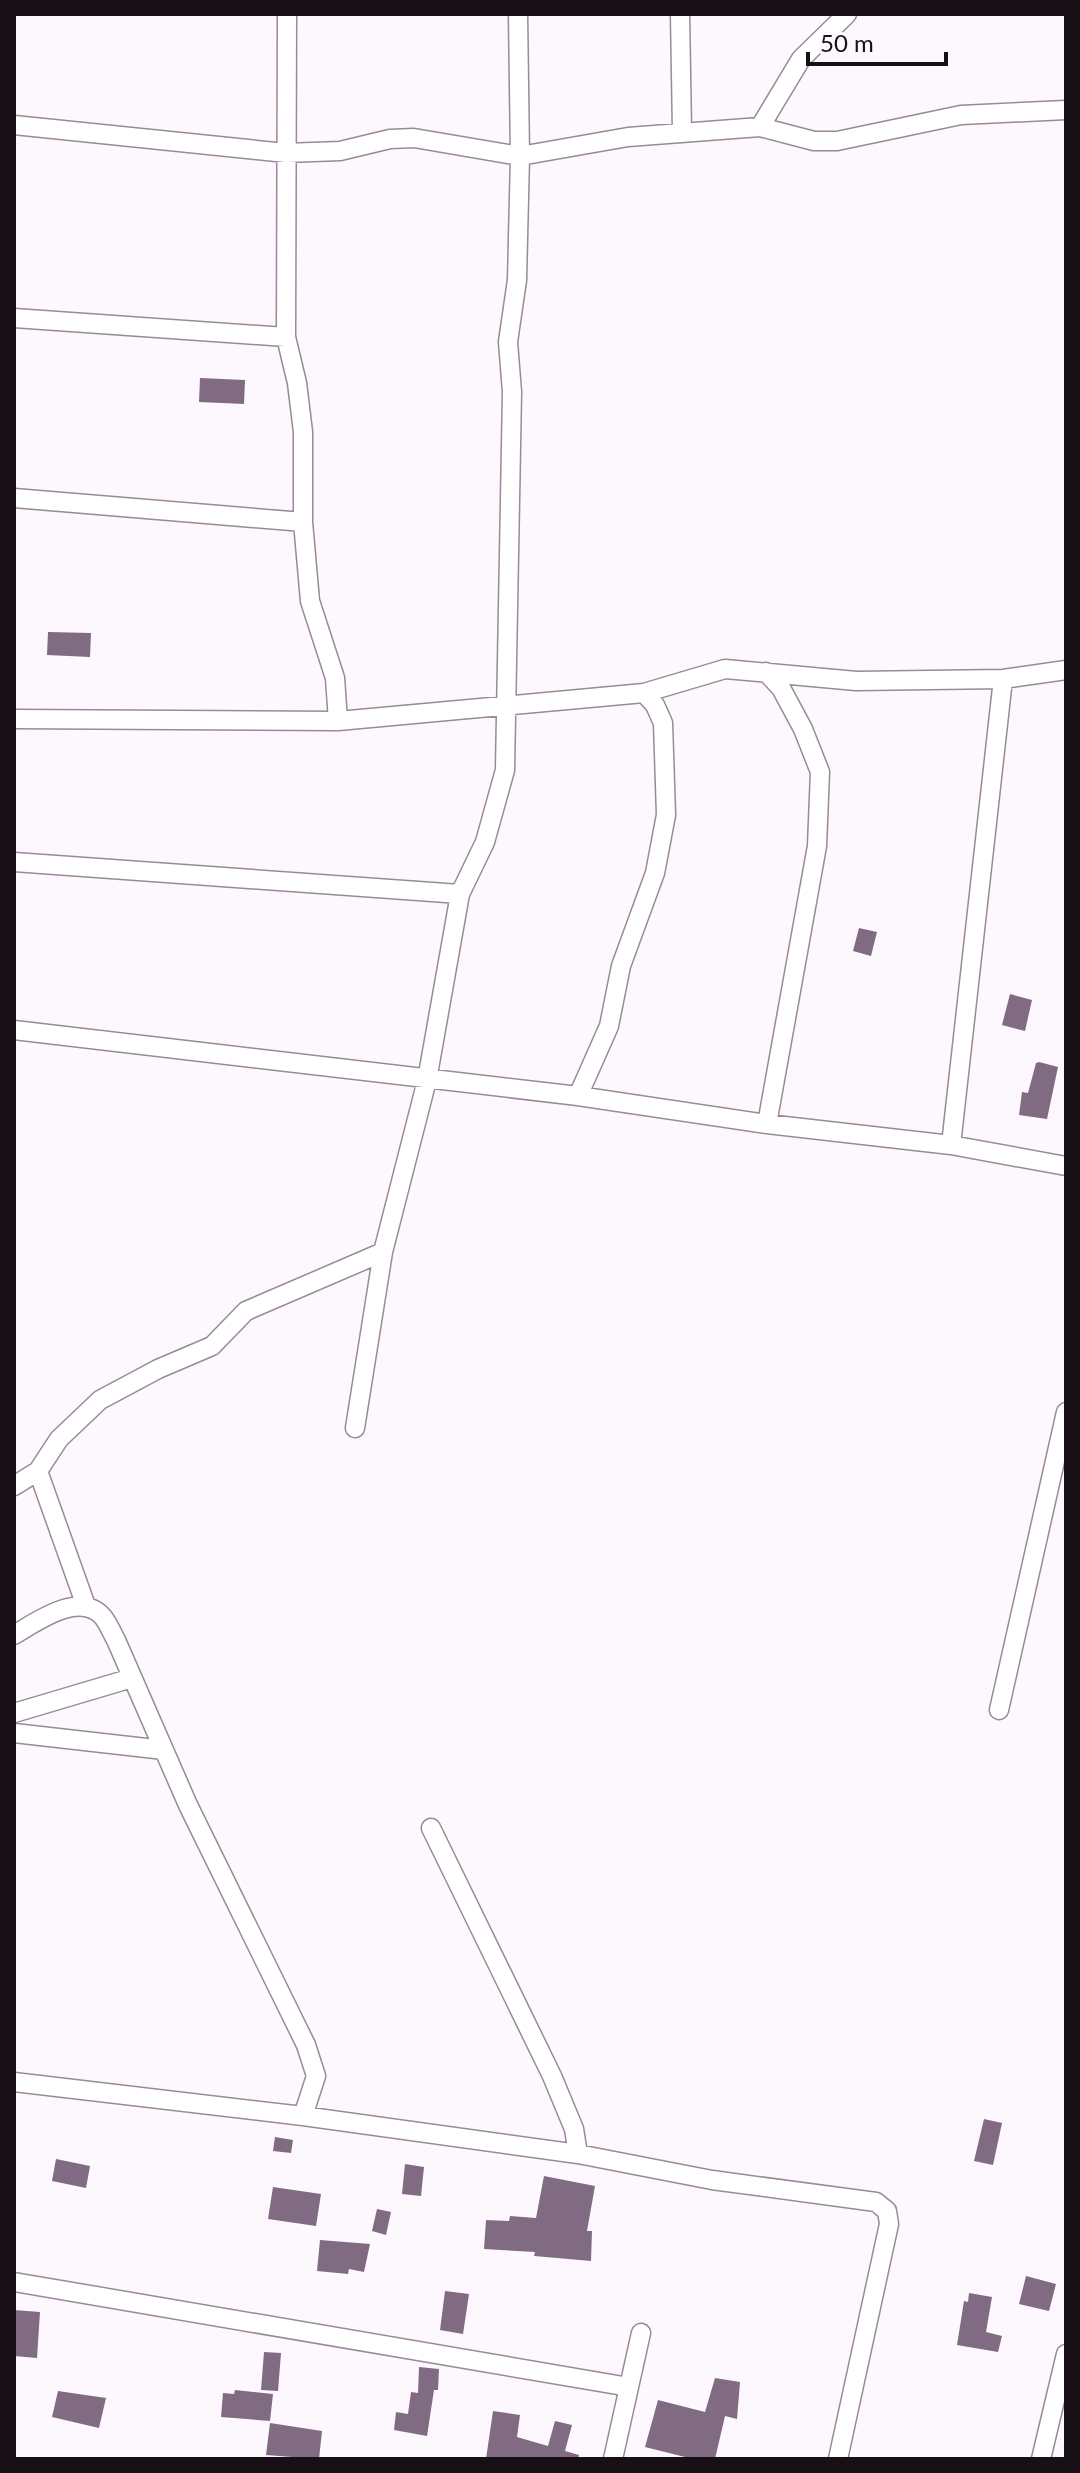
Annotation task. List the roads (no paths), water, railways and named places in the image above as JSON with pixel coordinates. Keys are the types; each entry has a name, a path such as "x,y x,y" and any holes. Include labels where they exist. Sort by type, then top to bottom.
{"street":[{"path":"287,14 286,337 297,383 303,432 303,522 310,601 335,678 338,721"},
{"path":"355,1428 383,1252 427,1080 460,894 485,842 505,770 512,392 508,342 517,280 520,156 518,14"},
{"path":"680,14 682,132"},
{"path":"760,127 801,59 847,14"},
{"path":"14,125 286,153 340,151 390,139 414,138 520,156 628,137 760,127 814,141 837,141 961,115 1066,110"},
{"path":"14,318 286,337"},
{"path":"14,498 303,522"},
{"path":"14,719 338,721 507,708 644,693 725,669 856,681 1003,679 1066,670"},
{"path":"766,672 781,688 803,729 820,772 817,846 767,1124"},
{"path":"951,1145 1003,679"},
{"path":"578,1096 609,1026 621,966 655,873 666,815 663,723 655,705 644,693"},
{"path":"14,862 460,894"},
{"path":"14,1030 578,1096 767,1124 951,1145 1066,1166"},
{"path":"14,1486 38,1471 59,1439 100,1400 158,1369 212,1346 246,1311 383,1252"},
{"path":"999,1710 1066,1412"},
{"path":"38,1471 86,1606 102,1616 188,1805 306,2045 316,2076 303,2116"},
{"path":"14,1635 55,1610 86,1606"},
{"path":"14,1713 132,1678"},
{"path":"14,1733 164,1750"},
{"path":"431,1828 552,2076 574,2129 578,2154"},
{"path":"14,2082 303,2116 578,2154 712,2180 876,2202 887,2211 888,2233 838,2459"},
{"path":"14,2282 629,2387"},
{"path":"613,2459 641,2333"},
{"path":"1041,2459 1066,2354"}]}
